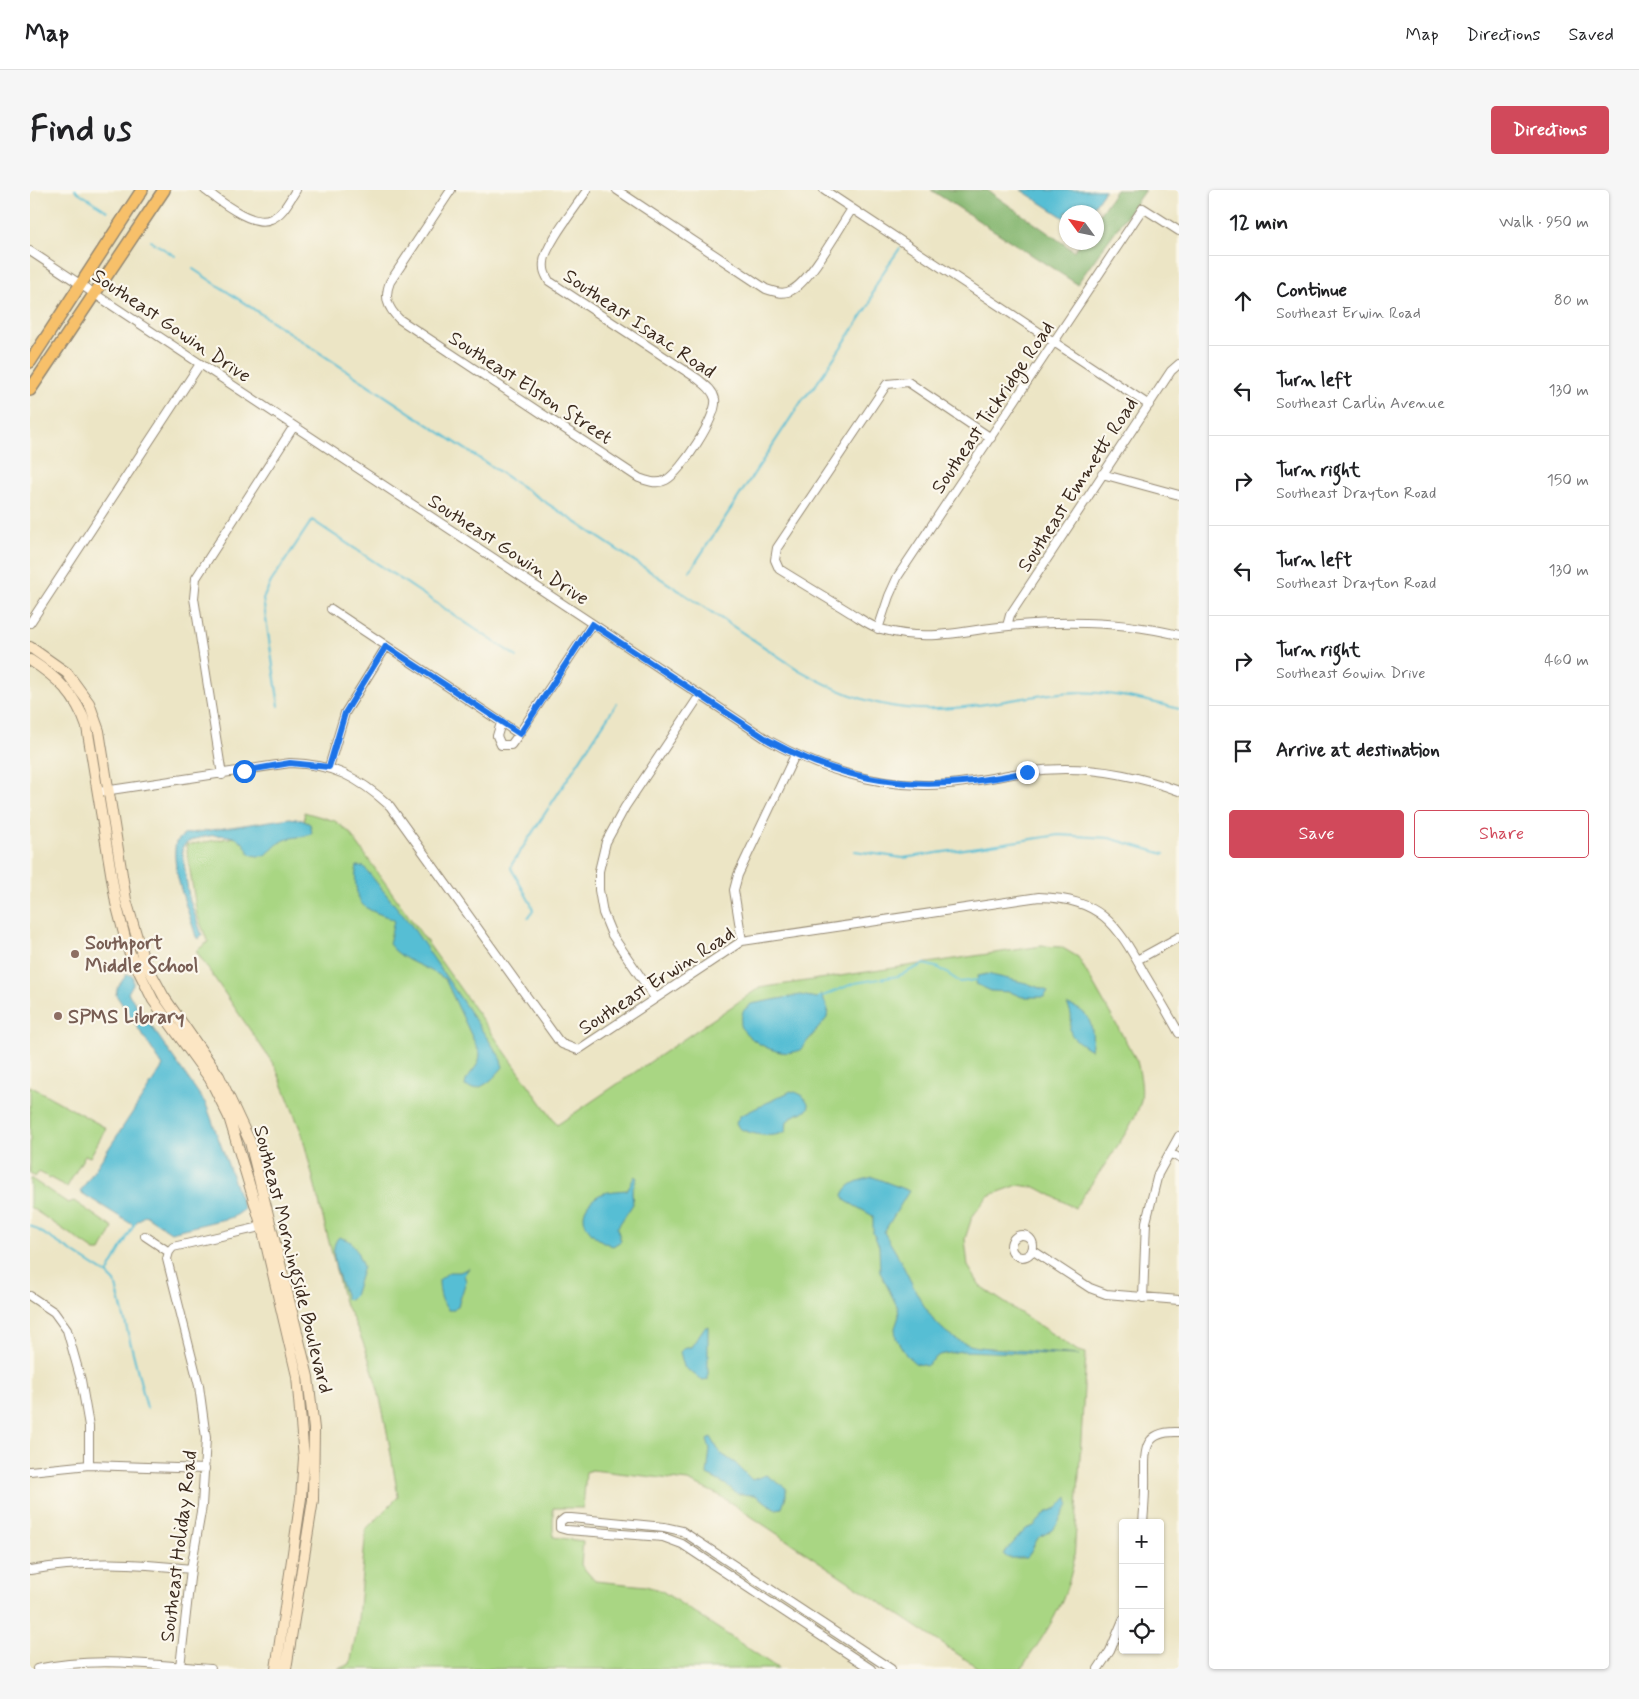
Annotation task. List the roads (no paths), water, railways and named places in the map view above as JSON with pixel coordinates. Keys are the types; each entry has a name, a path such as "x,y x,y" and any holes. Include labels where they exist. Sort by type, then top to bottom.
{"main road":[{"path":"30,362 142,190"},
{"path":"30,390 164,190"}],"street":[{"path":"205,190 235,210 257,220 270,220 282,212 296,190"},
{"name":"Southeast Elston Street","path":"451,190 390,282 386,292 387,303 399,319 639,478 654,483 665,480"},
{"name":"Southeast Isaac Road","path":"587,190 549,247 544,266 544,272 549,281 698,379 709,388 715,397 715,408 711,419 678,470 665,480"},
{"path":"618,190 766,289 780,293 792,290 805,279 852,208"},
{"path":"824,190 1148,405"},
{"name":"Southeast Tickridge Road","path":"878,629 898,576 1143,208 1179,230"},
{"name":"Southeast Gowin Drive","path":"30,251 768,740 795,755 846,773 886,782 934,785 960,783 1027,772 1107,771 1146,779 1179,791"},
{"path":"30,623 200,364"},
{"name":"Southeast Emmett Road","path":"1007,626 1010,615 1102,474 1171,371 1179,364"},
{"path":"991,438 908,382 887,384 777,548 775,560 779,570 878,629 912,636 938,637 1007,626 1096,622 1154,629 1179,635"},
{"path":"222,774 194,598 196,578 294,426"},
{"path":"1102,474 1179,495"},
{"path":"331,609 520,734"},
{"path":"501,723 497,736 501,745 510,745 520,734 592,624"},
{"path":"329,767 345,713 386,646"},
{"name":"Southeast Morningside Boulevard","path":"30,647 67,673 86,697 98,731 109,791 121,902 143,958 168,1002 197,1042 250,1142 266,1226 289,1321 308,1377 309,1429 314,1500 299,1552 276,1669"},
{"name":"Southeast Morningside Boulevard","path":"30,660 58,680 78,705 87,727 96,792 136,967 159,1009 228,1102"},
{"path":"655,998 612,935 603,913 599,890 599,871 606,842 620,816 700,695"},
{"path":"742,941 734,890 738,875 795,755"},
{"name":"Southeast Erwin Road","path":"96,792 290,763 329,767 344,772 370,788 390,806 562,1044 578,1050 742,941 1039,897 1057,898 1081,904 1104,916 1121,932 1179,1033"},
{"path":"1137,960 1179,937"},
{"path":"159,1009 168,1002"},
{"path":"1143,1298 1146,1222 1158,1174 1179,1136"},
{"path":"1170,1153 1179,1158"},
{"path":"145,1236 169,1252 173,1247 266,1226"},
{"path":"1032,1250 1090,1288 1106,1294 1179,1300"},
{"name":"Southeast Holiday Road","path":"169,1252 167,1259 200,1394 206,1438 205,1469 180,1667"},
{"path":"30,1296 54,1312 67,1330 81,1380 89,1426 89,1465"},
{"path":"1143,1519 1144,1454 1156,1434 1166,1431 1179,1432"},
{"path":"30,1471 89,1465 205,1469"},
{"path":"871,1669 682,1544 663,1537 562,1530 559,1525 562,1519 571,1518 674,1528 682,1531 892,1669"},
{"name":"Southeast Morningside Boulevard","path":"286,1669 299,1552"},
{"path":"713,1564 717,1554"},
{"path":"30,1570 76,1564 111,1563 191,1569"},
{"path":"818,1634 824,1625"},
{"path":"1098,1669 1110,1651 1119,1630"},
{"path":"37,1669 81,1662 103,1661 211,1669"}],"water":[{"path":"1021,190 1105,190 1095,205 1059,205 1059,214"},
{"path":"290,818 302,820 310,824 312,833 280,842 262,856 250,854 245,845 236,838 219,835 201,837 182,848 189,898 202,935 198,939 178,877 175,853 176,842 185,834"},
{"path":"357,866 364,867 411,925 500,1057 503,1067 486,1084 476,1088 465,1086 468,1077 479,1060 480,1054 445,979 408,960 389,944 394,920 372,911 362,904 356,888"},
{"path":"127,974 133,976 133,984 128,993 206,1104 244,1209 233,1217 171,1232 145,1215 133,1225 80,1192 163,1066 116,995 117,988"},
{"path":"987,974 1026,983 1048,991 1044,997 1022,997 1010,992 991,991 976,984 978,976"},
{"path":"821,994 828,1009 827,1018 800,1050 784,1052 767,1048 751,1038 740,1026 743,1011 751,1004 800,995 817,998"},
{"path":"1067,1005 1081,1011 1090,1021 1092,1034 1091,1050 1073,1037 1070,1032 1071,1018"},
{"path":"791,1091 803,1096 809,1107 806,1111 795,1115 787,1121 786,1131 775,1135 763,1135 750,1133 739,1128 736,1123 740,1116"},
{"path":"635,1176 637,1178 632,1191 633,1204 617,1228 621,1241 613,1246 605,1243 597,1238 586,1226 584,1219 588,1204 599,1195 627,1190"},
{"path":"873,1177 909,1191 884,1232 931,1317 951,1336 963,1343 978,1347 1079,1355 961,1351 939,1355 926,1366 915,1363 906,1355 896,1338 895,1328 899,1316 898,1308 880,1272 879,1246 873,1233 873,1216 846,1201 843,1195 852,1184"},
{"path":"339,1237 350,1241 356,1249 363,1267 354,1296 350,1300 346,1299 334,1258 335,1243"},
{"path":"469,1268 464,1275 466,1281 458,1306 454,1310 448,1310 441,1296 439,1280 449,1272 460,1272"},
{"path":"708,1326 708,1380 703,1381 684,1367 680,1352 685,1347 691,1347 704,1328"},
{"path":"711,1437 720,1453 735,1463 752,1480 766,1475 786,1488 786,1496 782,1508 776,1509 755,1495 738,1494 725,1484 707,1475 710,1449 707,1440"},
{"path":"1068,1497 1069,1504 1058,1523 1052,1530 1038,1538 1027,1558 1008,1558 1003,1554 1026,1529 1034,1526 1046,1513 1057,1508"}],"waterway":[{"path":"75,190 107,211"},
{"path":"151,241 175,256"},
{"path":"690,571 803,399 815,386 870,304 874,289 900,248"},
{"path":"193,269 799,670 837,689 877,703 905,708 944,709 1075,692 1120,696 1150,701 1179,709"},
{"path":"279,706 263,599 271,582 312,520 517,657"},
{"path":"528,918 533,911 531,904 511,868 512,864 617,703"},
{"path":"855,851 903,858 1059,835 1109,838 1164,854"},
{"path":"823,996 855,983 898,976 924,964 939,968 960,982 977,980"},
{"path":"107,1274 135,1223"},
{"path":"30,1225 107,1274 115,1282 147,1408"}],"place":[{"name":"Southport Middle School","path":"75,954"},
{"name":"SPMS Library","path":"58,1016"}]}
